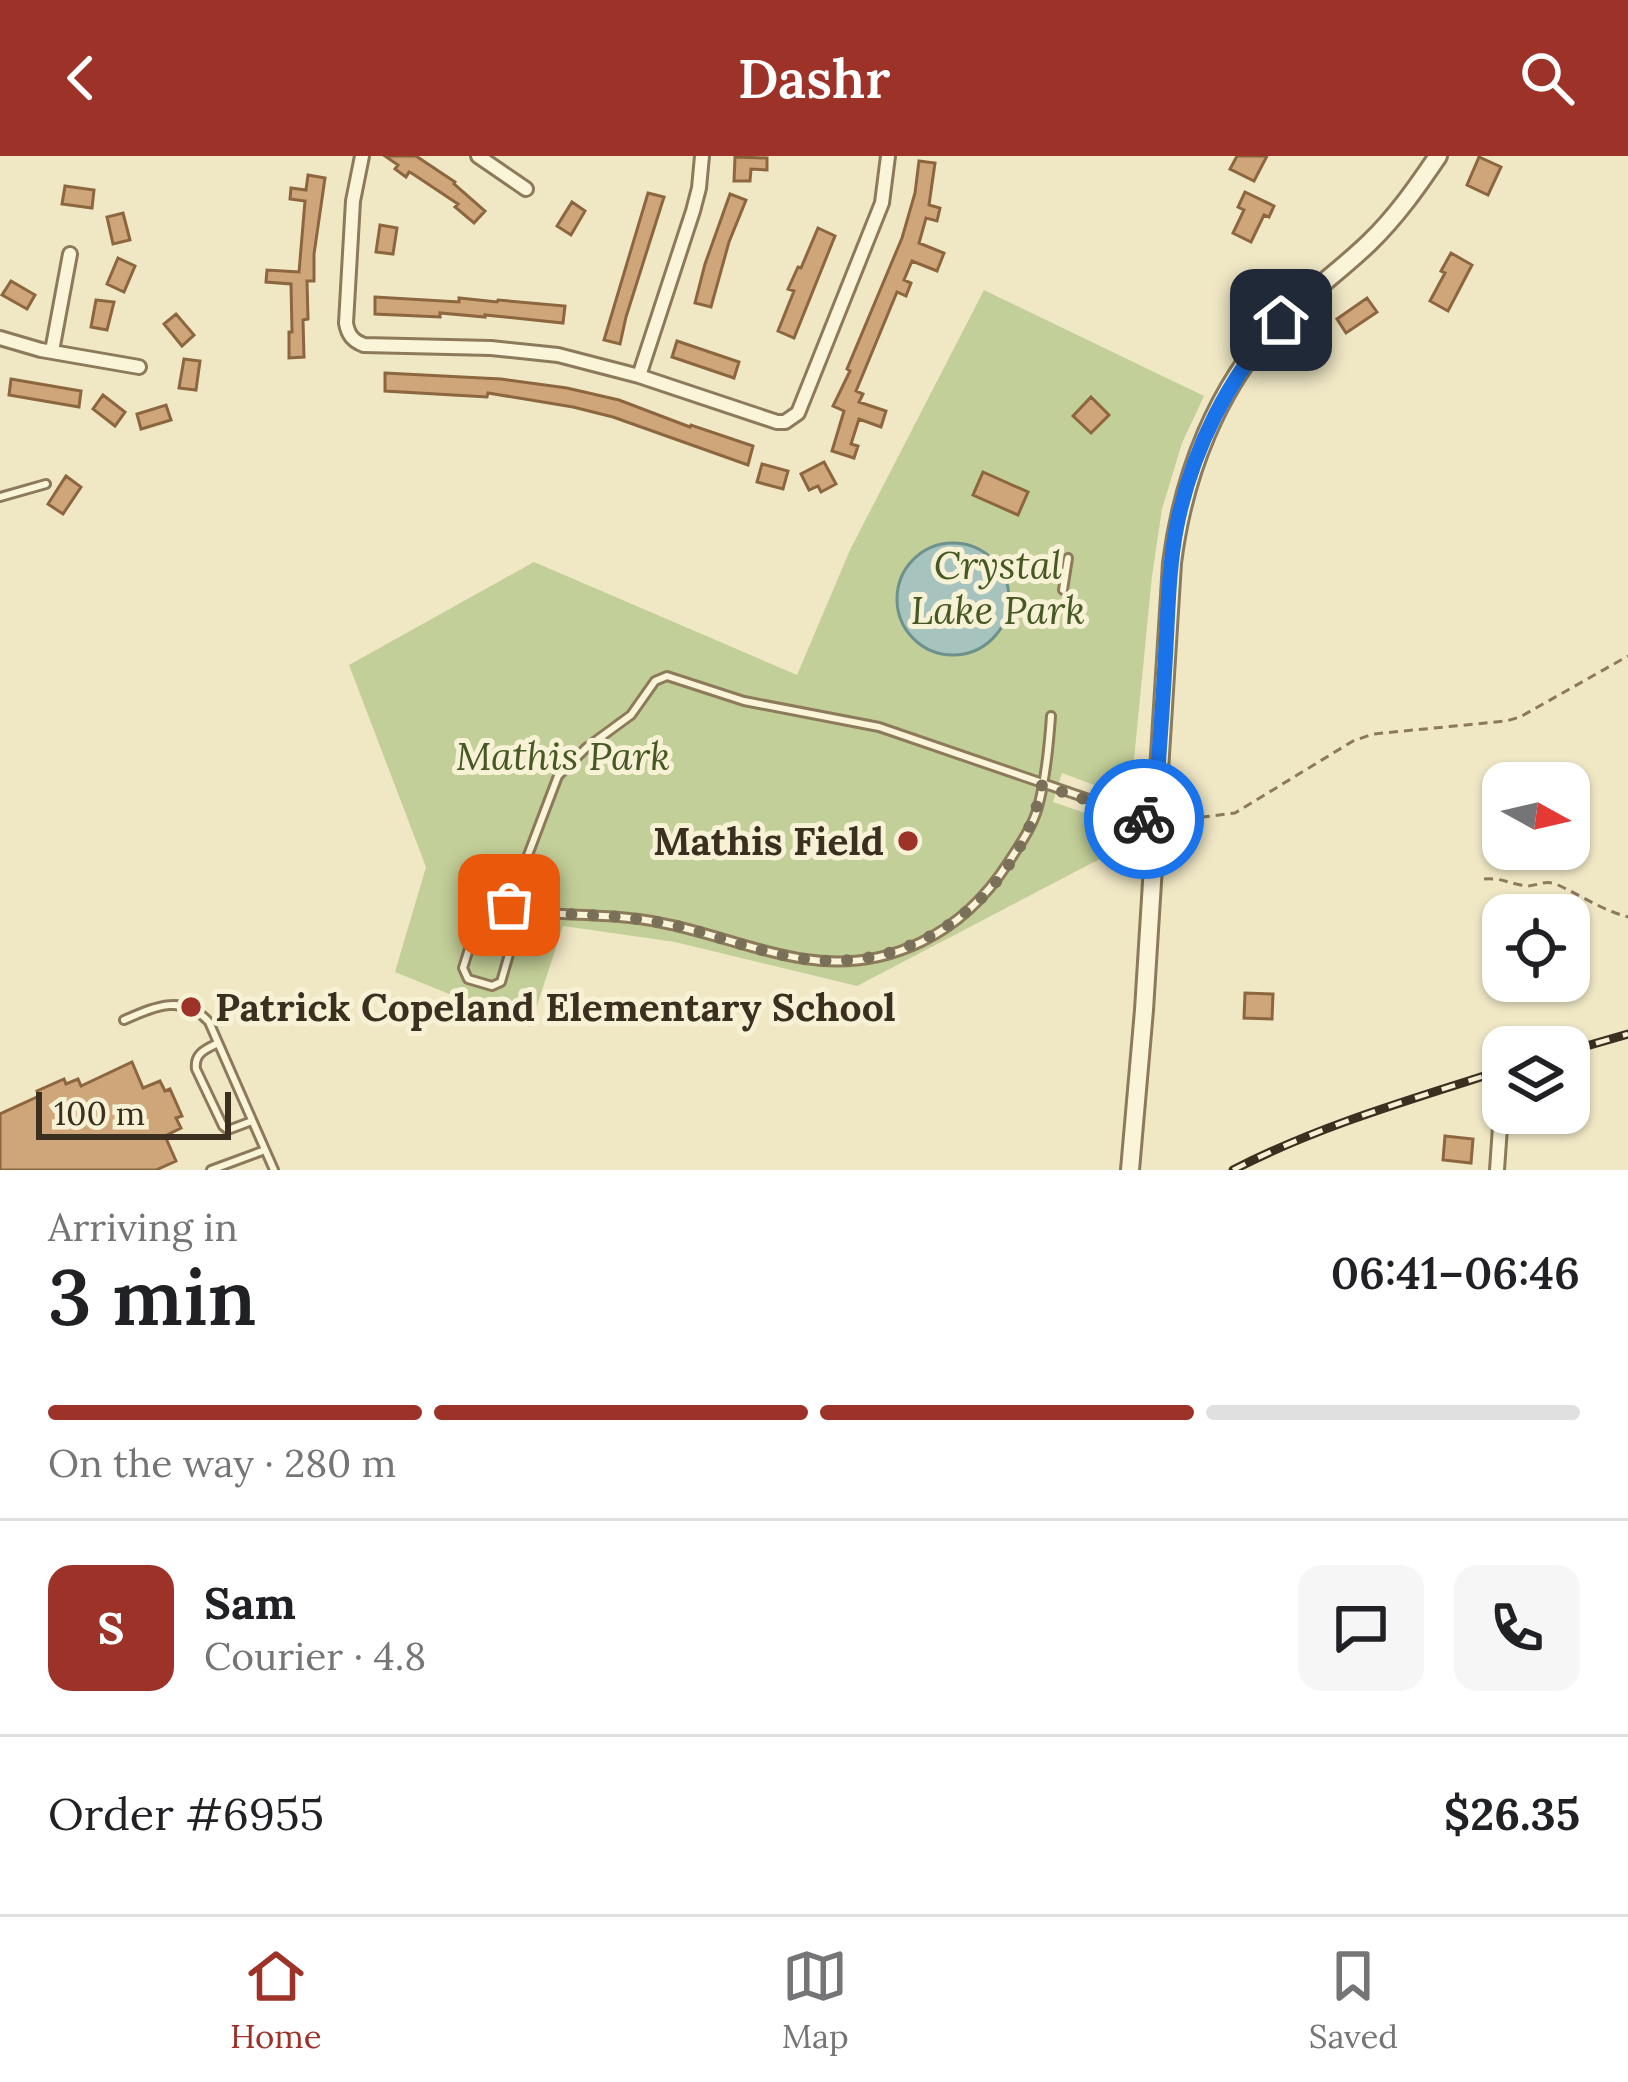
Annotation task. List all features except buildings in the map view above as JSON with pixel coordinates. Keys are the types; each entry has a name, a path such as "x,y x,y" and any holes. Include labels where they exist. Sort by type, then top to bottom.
{"street":[{"path":"362,156 348,273 346,323 352,339 364,345 558,355 639,376 777,422 798,412 882,203 888,156"},
{"path":"478,156 526,189"},
{"path":"639,376 693,211 702,156"},
{"path":"1130,1170 1172,563 1180,512 1199,452 1236,380 1269,333 1388,224 1438,156"},
{"path":"52,351 70,254"},
{"path":"0,338 139,367"},
{"path":"1497,1170 1500,1134"}],"lane":[{"path":"0,497 46,484"},
{"path":"1063,590 1068,558"},
{"path":"1051,716 1042,785 1037,811 1016,851 976,905 924,941 867,959 835,962 805,959 658,922 510,913 488,910 478,917 463,968 468,979 492,986 501,982 518,923 510,913 510,901 559,776 586,748 631,715 661,677 879,728 1042,785 1154,822"},
{"path":"124,1020 155,1007 181,1004 201,1014 209,1022 274,1170"},
{"path":"218,1043 199,1053 196,1069 223,1126 235,1129 252,1121"},
{"path":"211,1170 265,1150"}],"path":[{"path":"1154,822 1235,813 1353,741 1373,734 1520,717 1628,656"},
{"path":"1484,880 1500,878 1523,886 1547,882 1628,916"}],"green space":[{"name":"Mathis Park","path":"984,290 1204,396 1182,443 1162,509 1131,790 1118,794 1062,773 1053,802 1124,826 1138,839 857,986 675,942 563,926 530,1027 395,972 426,867 349,665 534,562 797,675 850,550"}],"water":[{"path":"953,543 974,547 992,560 1005,578 1009,599 1005,620 992,638 974,651 953,655 932,651 914,638 901,620 897,599 901,578 914,560 932,547"}],"railway":[{"path":"1590,1045 1628,1034"},
{"path":"1233,1170 1332,1127 1482,1077"}],"way so far":[{"path":"509,905 516,911 658,922 805,959 867,959 924,941 976,905 1016,851 1037,811 1042,785 1144,819"}],"place":[{"name":"Mathis Field","path":"908,841"},
{"name":"Patrick Copeland Elementary School","path":"191,1007"}],"route":[{"path":"1144,819 1154,822 1172,563 1183,500 1224,400 1281,320"}],"park label":[{"name":"Crystal Lake Park","path":"998,588"}]}
